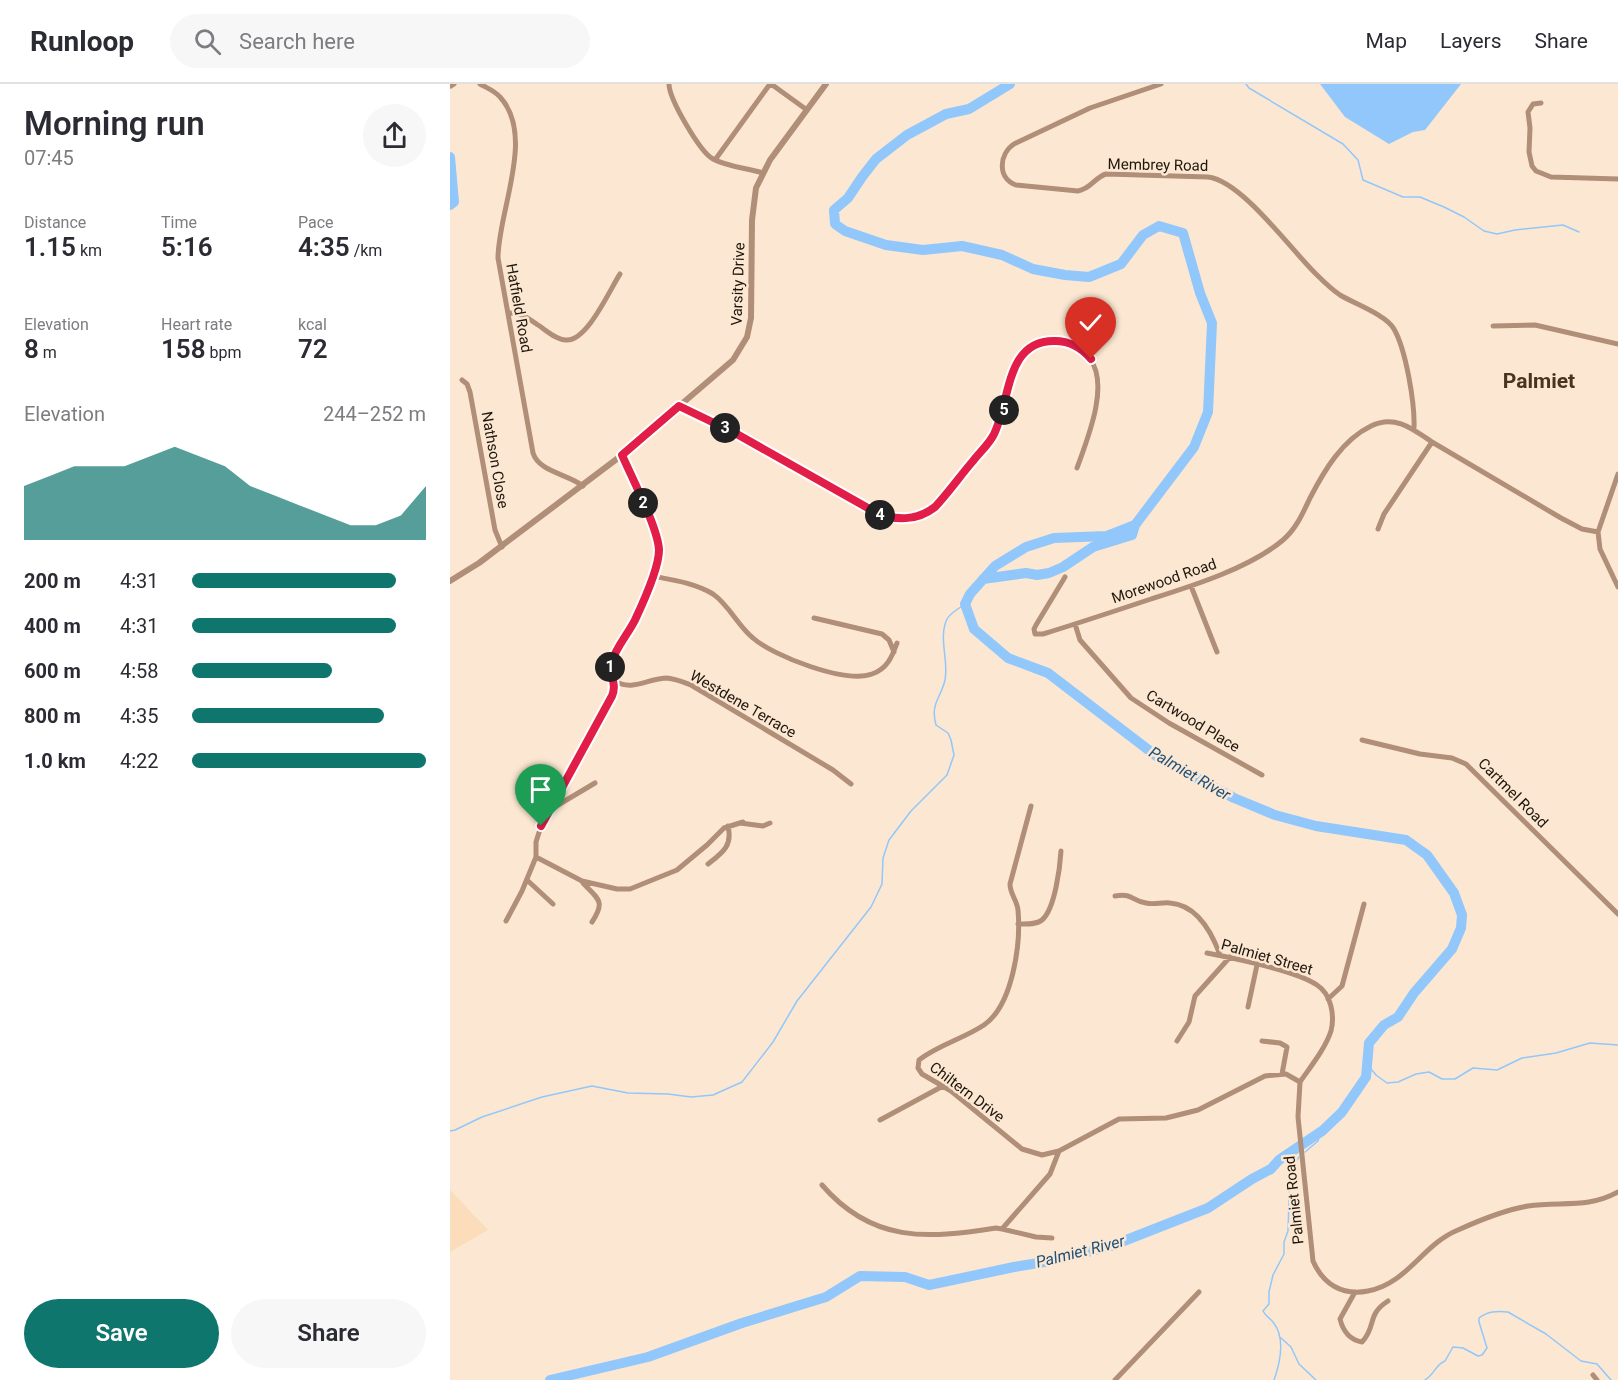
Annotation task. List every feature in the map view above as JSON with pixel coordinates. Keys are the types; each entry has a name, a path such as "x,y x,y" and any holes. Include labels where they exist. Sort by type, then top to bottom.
{"street":[{"name":"Hatfield Road","path":"480,84 500,97 512,116 515,132 498,250 534,457 543,466 570,477 583,486"},
{"path":"669,84 671,98 703,149 715,160 763,173"},
{"path":"715,160 771,84 807,110"},
{"name":"Varsity Drive","path":"450,581 502,547 583,486 726,367 747,337 752,311 753,206 756,188 763,173 826,84"},
{"name":"Membrey Road","path":"1161,84 1090,108 1007,148 1003,158 1003,172 1008,181 1024,187 1078,191 1085,190 1106,174 1208,177 1221,180 1262,215 1334,291 1392,326 1397,336 1409,384 1414,428"},
{"path":"1541,103 1533,104 1528,112 1530,160 1536,171 1551,177 1618,179"},
{"path":"508,313 523,315 559,339 572,339 578,336 598,313 620,274"},
{"path":"1493,326 1535,325 1618,344"},
{"path":"679,406 735,433 875,512 890,518 909,518 928,512 935,507 991,439 1003,413 1010,377 1019,358 1040,343 1059,341 1075,346 1087,355 1094,365 1098,380 1096,404 1077,468"},
{"name":"Nathson Close","path":"462,380 467,384 470,392 495,530 502,547"},
{"name":"Morewood Road","path":"1065,577 1036,625 1035,634 1075,624 1191,586 1239,566 1284,539 1301,516 1335,457 1364,429 1386,421 1394,421 1414,428 1432,442 1561,518 1582,529 1598,532"},
{"path":"1377,529 1384,514 1432,442"},
{"path":"506,921 536,857 538,834 612,696 615,681 611,671 611,662 633,623 658,560 657,542 652,525 622,455"},
{"path":"1618,474 1598,532 1600,549 1618,587"},
{"path":"652,576 681,581 711,593 754,639 776,654 843,675 863,676 880,670 890,661 897,643"},
{"path":"1191,586 1217,652"},
{"path":"814,618 882,634 889,640 894,652"},
{"name":"Cartwood Place","path":"1075,624 1080,640 1131,698 1169,723 1262,775"},
{"name":"Westdene Terrace","path":"615,681 630,685 670,679 691,685 833,770 851,784"},
{"name":"Cartmel Road","path":"1362,741 1420,754 1452,758 1466,764 1618,914"},
{"path":"552,809 595,783"},
{"name":"Chiltern Drive","path":"1031,806 1010,884 1010,891 1017,904 1018,924 1013,968 1004,1000 998,1011 980,1027 930,1053 917,1063 922,1074 943,1086 1022,1149 1042,1155 1059,1151 1119,1119 1166,1118 1184,1114 1209,1105 1266,1076 1282,1074"},
{"path":"582,882 617,889 636,887 677,870 728,826 740,822 763,826 770,823"},
{"path":"708,864 724,852 729,837 728,826"},
{"path":"1018,924 1034,923 1043,919 1057,884 1061,851"},
{"path":"536,857 582,882 595,894 600,903 592,922"},
{"path":"527,880 553,904"},
{"path":"1115,896 1129,895 1143,903 1170,903 1184,907 1206,926 1220,955"},
{"path":"1262,1041 1280,1043 1287,1047 1282,1074 1296,1078 1300,1082 1331,1031 1332,1009 1328,999 1342,986 1364,904"},
{"name":"Palmiet Street","path":"1207,953 1230,957 1307,980 1318,985 1328,999"},
{"path":"1177,1041 1189,1023 1195,996 1230,957"},
{"path":"1248,1007 1257,965"},
{"name":"Palmiet Road","path":"1300,1082 1298,1117 1313,1261 1329,1284 1339,1289 1355,1292"},
{"path":"880,1120 943,1086"},
{"path":"1002,1229 1050,1174 1059,1151"},
{"path":"822,1185 855,1216 884,1228 932,1235 996,1228 1036,1237 1052,1238"},
{"path":"1388,1300 1374,1312 1369,1334 1362,1342 1347,1334 1340,1319 1355,1292 1367,1292 1391,1282 1404,1273 1437,1241 1457,1230 1526,1206 1592,1203 1618,1192"},
{"path":"1115,1380 1199,1292"}],"shaded area":[{"path":"450,1190 488,1230 450,1252"}],"water":[{"path":"1320,84 1461,84 1425,130 1413,132 1389,144 1345,117"}],"waterway":[{"name":"Palmiet River","path":"550,1380 648,1357 742,1323 826,1297 860,1276 905,1277 929,1285 1057,1260 1111,1246 1208,1208 1271,1169 1279,1160 1322,1131 1342,1112 1366,1077 1369,1043 1384,1025 1398,1017 1414,993 1452,949 1461,928 1462,915 1454,893 1427,855 1406,840 1316,826 1275,815 1234,798 1159,758 1048,673 1008,658 974,629 965,604 970,594 995,566 1026,547 1054,538 1107,536 1135,525 1194,447 1208,412 1212,323 1200,293 1183,233 1159,226 1143,235 1121,264 1089,277 1033,269 1002,255 962,246 923,250 886,245 845,231 835,224 834,210 848,198 876,159 907,135 946,114 969,109 1010,84"},
{"path":"1246,84 1249,88 1343,144 1358,160 1363,180 1403,197 1420,197 1444,207 1484,231 1497,234 1563,225 1579,232"},
{"path":"450,157 454,202 450,205"},
{"path":"983,579 1026,573 1037,575 1049,573 1063,567 1093,547 1132,535 1135,525"},
{"path":"450,1131 482,1117 542,1097 592,1086 628,1093 691,1097 713,1095 742,1082 773,1042 797,1001 871,907 882,884 883,858 889,840 911,811 947,775 954,755 951,740 948,733 936,725 934,711 946,672 944,626 948,617 965,604"},
{"path":"1367,1064 1387,1083 1398,1082 1416,1074 1429,1072 1442,1079 1455,1079 1473,1068 1497,1070 1522,1058 1556,1053 1590,1043 1618,1045"},
{"path":"1305,1152 1318,1141 1320,1133"},
{"path":"1274,1380 1280,1358 1281,1343 1277,1328 1263,1311 1269,1304 1273,1275 1284,1254 1284,1242 1288,1231 1290,1171 1299,1157"},
{"path":"1425,1380 1445,1361 1453,1347 1463,1348 1478,1356 1482,1355 1487,1348 1479,1318 1489,1313 1500,1312 1508,1312 1546,1334 1581,1361 1597,1364 1611,1380"},
{"path":"1281,1338 1291,1347 1299,1364 1316,1380"}],"district":[{"name":"Palmiet","path":"1539,381"}],"route":[{"path":"541,826 612,696 615,681 610,668 611,662 646,595 658,560 659,548 652,525 622,455 679,406 735,433 883,516 909,518 928,512 935,507 991,439 1003,413 1010,377 1019,358 1026,351 1040,343 1059,341 1075,346 1091,359"}]}
